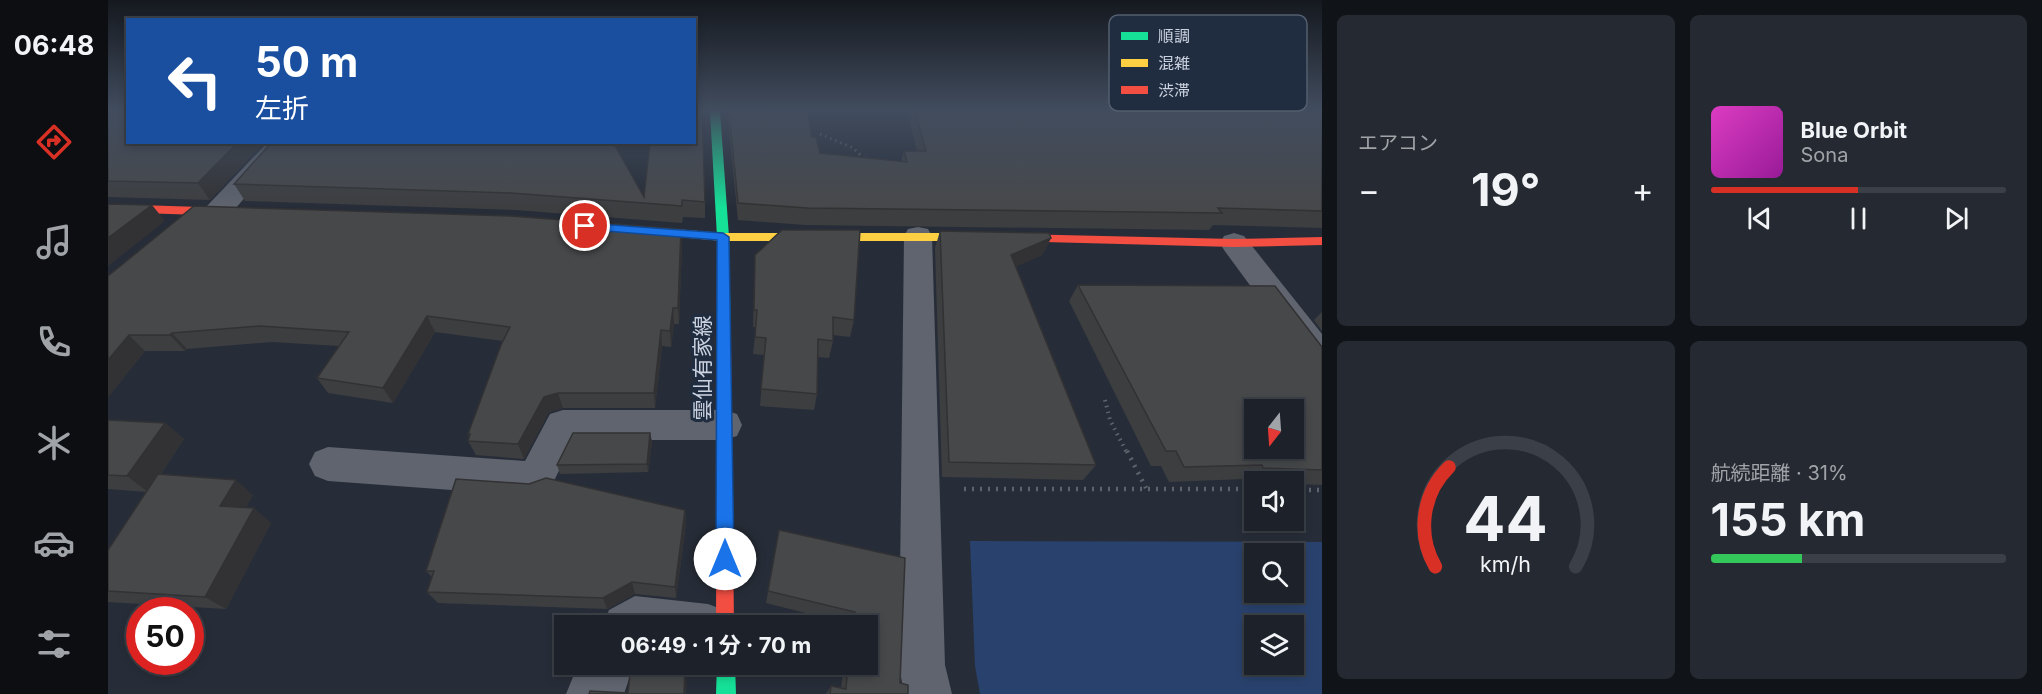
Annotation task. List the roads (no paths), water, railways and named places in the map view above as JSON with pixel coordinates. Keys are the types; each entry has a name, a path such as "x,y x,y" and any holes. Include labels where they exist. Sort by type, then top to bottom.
{"street":[{"name":"雲仙有家線","path":"717,143 723,237 725,615"},
{"path":"164,240 219,212 280,144"},
{"path":"108,208 219,212"},
{"path":"619,229 723,237 918,236 1234,243 1322,241"},
{"path":"918,236 921,348 922,665 928,694"},
{"path":"1234,243 1322,358"},
{"path":"328,464 535,479 563,425 724,425"},
{"path":"590,694 605,684 608,675"},
{"path":"726,675 726,694"}]}
